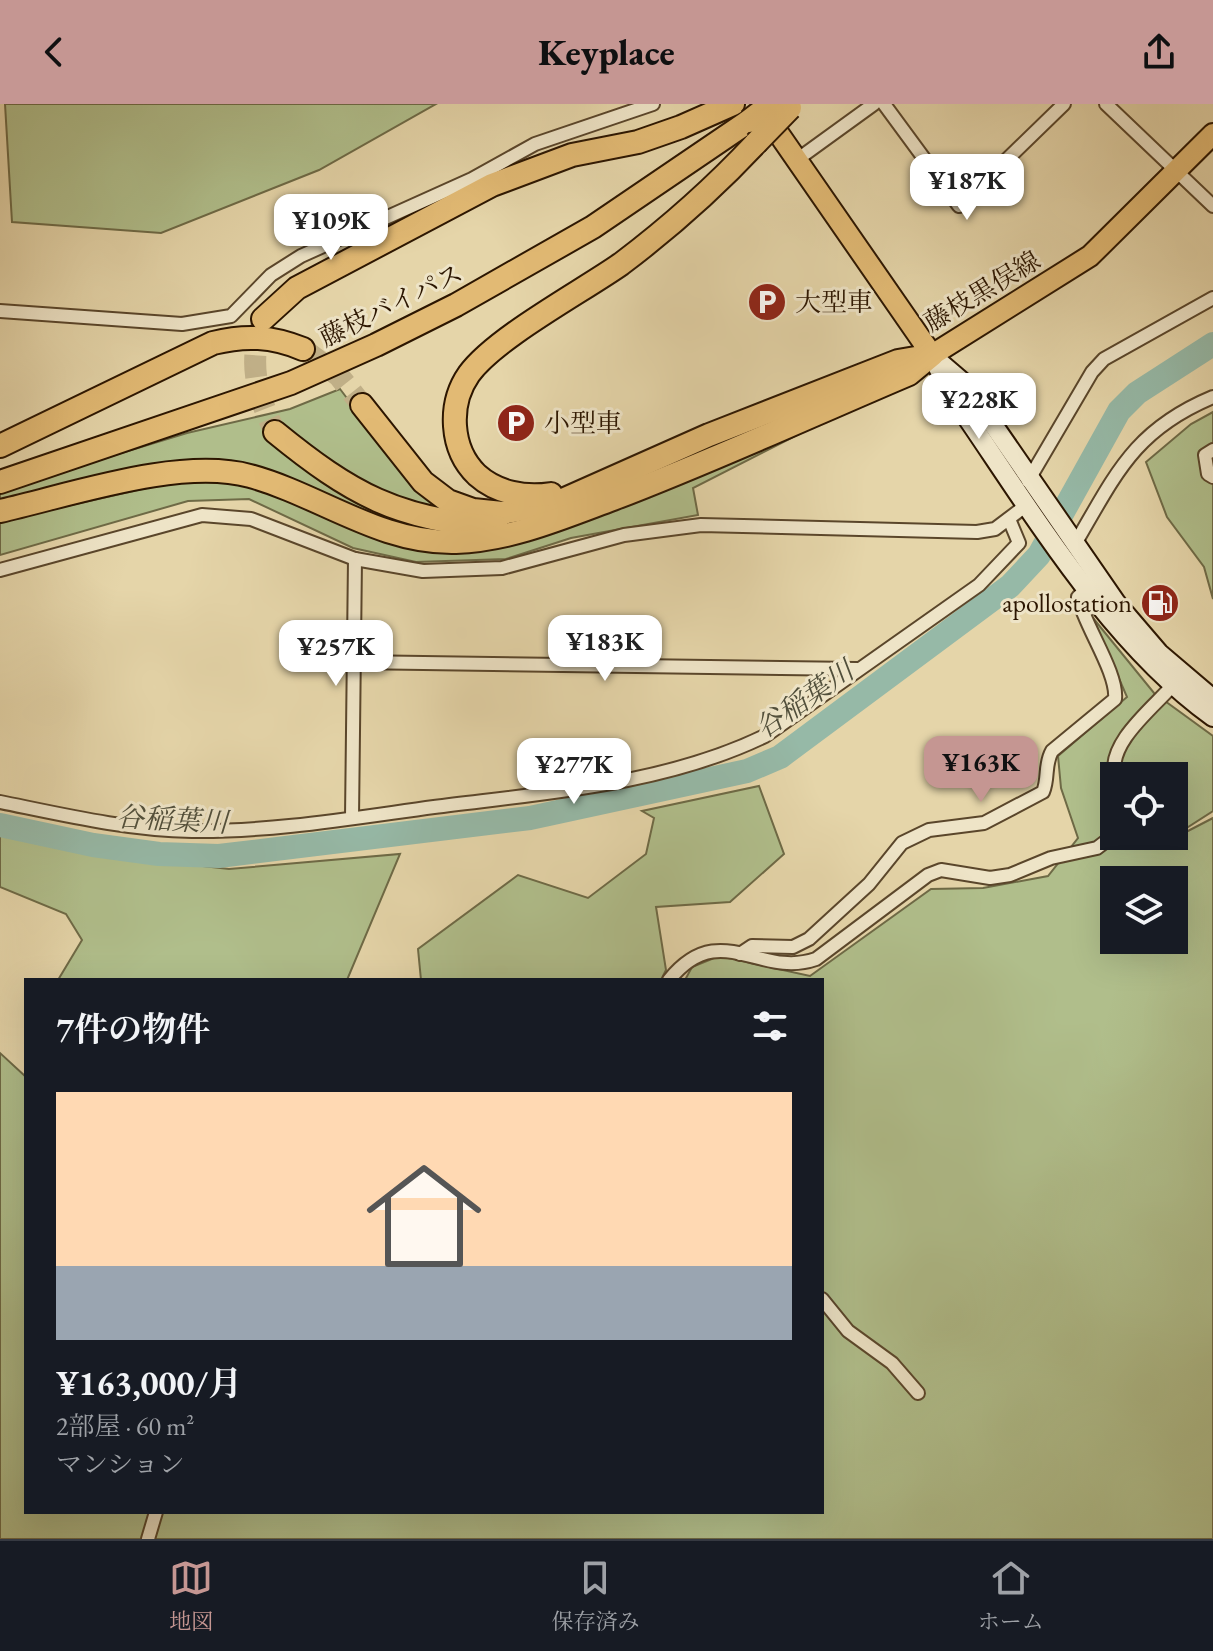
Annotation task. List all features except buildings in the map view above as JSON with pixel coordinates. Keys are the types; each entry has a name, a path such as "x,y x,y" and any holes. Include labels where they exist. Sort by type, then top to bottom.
{"highway":[{"path":"263,319 297,288 492,185 572,155 638,142 733,104"},
{"path":"591,496 521,496 498,489 477,474 462,455 455,430 460,390 488,354 621,263 706,197 756,143 785,105"},
{"name":"藤枝バイパス","path":"0,482 291,383 362,352 469,298 593,227 753,113 785,105"},
{"path":"0,446 213,343 236,337 264,337 303,349"},
{"path":"362,405 423,482 448,501 473,510 524,511 591,496 909,374 932,355"},
{"path":"0,511 155,476 218,471 270,482 377,529 428,540 490,539 546,524 591,496 709,435 898,361 932,355"},
{"path":"275,432 351,488 415,516 452,524 498,527 546,524"}],"main road":[{"name":"藤枝黒俣線","path":"753,113 798,159 932,355 1090,256 1213,134"},
{"path":"932,355 965,384 1030,478 1045,514 1117,604 1159,653 1213,699"},
{"path":"932,355 950,393 1024,499 1045,514"},
{"path":"1068,543 1087,589 1151,665 1213,717"}],"street":[{"path":"0,311 182,324 231,316 271,275 301,256 472,179 535,144 653,104"},
{"path":"798,159 874,104"},
{"path":"884,104 959,206 1064,104"},
{"path":"1106,104 1213,206"},
{"path":"0,570 177,520 226,514 251,519 355,559 423,571 462,572 502,568 585,543 660,528 701,525 977,532 995,529 1009,519 1024,499 1030,478 1098,365 1213,298"},
{"path":"1068,543 1134,448 1172,417 1213,397"},
{"path":"1213,450 1205,455 1208,474 1213,477"},
{"path":"0,802 95,821 191,831 295,827 560,791 682,768 732,752 765,736 979,585 1019,543 1009,519"},
{"path":"352,818 355,559"},
{"path":"740,954 752,946 793,947 809,939 869,884 902,843 929,830 984,823 1043,792 1048,781 1047,761 1052,751 1115,699 1111,679 1078,597 1087,589"},
{"path":"354,662 857,669"},
{"path":"1114,762 1116,750 1173,685"},
{"path":"671,978 685,961 704,953 740,954 801,964 816,959 928,875 941,870 990,878 1010,875 1051,858 1100,846"},
{"path":"824,1301 848,1331 892,1363 918,1393"},
{"path":"148,1539 155,1514"}],"green space":[{"path":"5,104 436,104 319,170 161,233 12,222"},
{"path":"340,389 381,444 412,477 428,492 467,514 429,515 360,489 283,426 271,435 322,474 369,501 420,519 483,532 469,537 404,532 254,470 187,464 0,505 0,490 187,433 290,409"},
{"path":"1213,412 1213,599 1204,567 1167,517 1146,462 1191,424"},
{"path":"807,430 693,488 698,515 571,538 506,559 416,562 353,548 249,499 188,501 0,555 0,521 196,477 255,484 371,531 491,546"},
{"path":"1093,618 1154,693 1213,736 1213,811 1188,827 1188,762 1100,762 1100,850 1188,850 1188,831 1213,818 1213,1539 0,1539 0,1053 24,1075 24,1514 824,1514 824,978 686,978 692,967 719,956 810,976 931,889 983,888 1048,876 1078,838 1061,788 1058,756 1127,697"},
{"path":"759,786 784,854 730,902 656,907 666,970 662,978 421,978 418,949 518,875 588,898 646,854 654,818 642,811"},
{"path":"0,834 97,854 229,869 400,854 348,978 59,978 82,940 66,914 0,887"}],"waterway":[{"name":"谷稲葉川","path":"0,825 93,845 159,854 219,856 530,818 747,771 780,757 1010,586 1039,555 1119,411 1137,393 1213,344"}],"tunnel":[{"path":"262,323 256,352 256,379 275,432"},
{"path":"303,349 339,376 362,405"}],"place":[{"name":"大型車","path":"767,302"},
{"name":"小型車","path":"516,423"},
{"name":"apollostation","path":"1160,603"}]}
